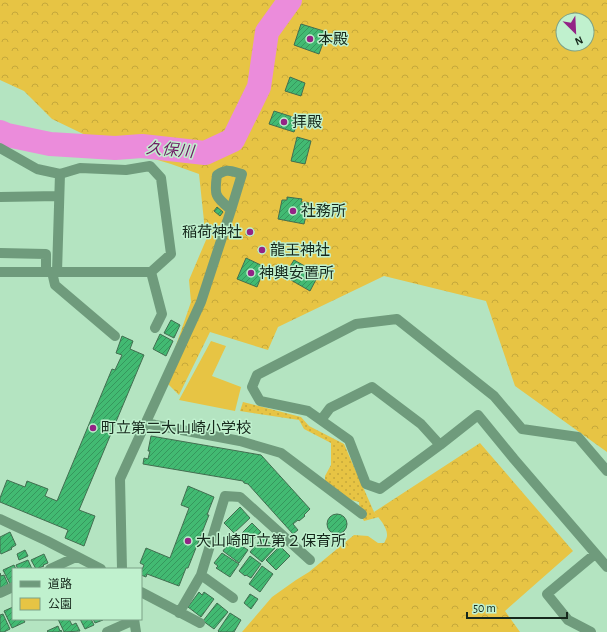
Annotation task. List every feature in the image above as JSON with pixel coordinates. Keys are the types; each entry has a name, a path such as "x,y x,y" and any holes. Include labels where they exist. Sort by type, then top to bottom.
{"street":[{"path":"0,148 37,169 60,174 80,168 126,170 150,166 162,178 171,254 151,272 0,272"},
{"path":"52,272 60,174"},
{"path":"0,196 59,196"},
{"path":"122,568 120,478 201,302 231,210"},
{"path":"0,253 46,254 52,272 54,285 116,336"},
{"path":"151,272 162,314 155,328"},
{"path":"607,471 578,437 522,429 494,396 397,319 356,324 257,375 252,387 260,401 308,411 349,440 366,484 380,489 478,415 514,460 607,567"},
{"path":"321,420 330,408 372,388 421,424 440,445"},
{"path":"146,422 240,441 281,453 362,514"},
{"path":"179,613 201,575 225,496 240,497 310,560"},
{"path":"0,519 99,568"},
{"path":"591,632 568,620 547,594 595,554"},
{"path":"52,568 76,557"},
{"path":"201,575 233,598"},
{"path":"0,593 12,587"},
{"path":"142,593 200,624"},
{"path":"107,632 132,620"},
{"path":"134,620 136,632"}],"green space":[{"path":"0,0 607,0 607,452 515,386 486,301 384,276 278,327 268,350 210,332 179,395 164,380 191,302 189,280 206,240 199,174 104,144 52,119 24,91 0,80"},
{"path":"211,341 226,346 212,376 241,387 235,411 179,400"},
{"path":"243,402 301,417 309,426 344,444 374,512 379,517 364,521 360,514 359,502 348,499 325,482 325,476 331,465 331,443 304,429 299,420 240,411"},
{"path":"480,443 573,551 505,611 520,632 242,632 272,597 309,572 354,535 368,536 378,543 384,543 387,533 383,523 374,512"}],"building":[{"name":"本殿","path":"301,24 327,32 319,54 294,45"},
{"name":"拝殿","path":"290,77 305,83 301,96 285,91"},
{"name":"拝殿","path":"274,111 299,119 294,132 269,124"},
{"path":"297,137 311,141 305,164 291,161"},
{"name":"社務所","path":"287,197 302,199 301,202 309,203 304,224 278,219 282,200 287,200"},
{"path":"217,207 223,212 220,216 214,211"},
{"name":"稲荷神社","path":"247,229 254,230 252,236 246,235"},
{"name":"龍王神社","path":"260,246 266,248 263,254 258,252"},
{"name":"神輿安置所","path":"246,258 265,267 257,287 237,279"},
{"path":"294,260 319,274 310,291 284,276"},
{"path":"171,320 180,325 174,338 164,333"},
{"path":"160,334 173,341 166,356 153,349"},
{"path":"122,336 133,341 130,349 144,355 79,510 95,516 84,546 65,538 68,530 0,502 0,498 7,480 25,487 27,481 48,489 45,496 57,501 112,369 115,370 122,355 116,353"},
{"path":"151,436 261,455 310,509 304,515 305,516 293,524 298,530 293,534 248,484 244,483 243,481 143,464 144,458 148,459"},
{"path":"188,486 214,497 207,515 209,515 188,568 186,568 179,586 147,574 146,577 142,575 144,565 140,563 146,548 170,558 189,508 181,505"},
{"path":"240,507 250,518 234,533 224,523"},
{"path":"337,514 344,517 347,524 344,531 337,534 330,531 327,524 330,517"},
{"path":"252,523 261,532 248,545 239,536"},
{"path":"10,532 16,545 11,548 12,549 1,554 0,537"},
{"path":"263,537 275,548 262,562 250,552"},
{"path":"231,539 248,550 239,563 223,551"},
{"path":"280,546 290,556 276,570 266,560"},
{"path":"25,550 28,556 19,560 17,554"},
{"path":"222,553 239,564 230,577 216,568 218,566 214,563"},
{"path":"44,554 48,563 43,565 44,566 35,568 31,560"},
{"path":"250,556 261,564 251,578 246,575 245,576 239,571"},
{"path":"28,560 32,568 18,568 16,565"},
{"path":"14,565 16,568 12,568 12,583 10,584 3,570"},
{"path":"262,566 273,574 260,592 249,584"},
{"path":"0,573 1,576 4,575 8,584 0,589"},
{"path":"199,592 202,595 204,592 214,599 201,617 188,607"},
{"path":"250,594 258,599 251,609 244,603"},
{"path":"217,603 228,612 214,629 203,621"},
{"path":"12,607 12,620 24,620 25,622 12,628 4,611"},
{"path":"230,613 241,620 234,632 219,632 218,631"},
{"path":"3,614 10,629 0,632 0,615"},
{"path":"58,620 70,620 72,625 76,623 80,631 64,632"},
{"path":"80,620 92,620 94,625 85,629"},
{"path":"94,620 103,620 95,623"},
{"path":"58,626 62,632 47,631"}],"waterway":[{"name":"久保川","path":"0,132 7,135 50,144 115,148 142,146 205,153 233,140 259,87 267,32 290,0"}],"place":[{"name":"本殿","path":"310,39"},
{"name":"拝殿","path":"284,122"},
{"name":"社務所","path":"293,211"},
{"name":"稲荷神社","path":"250,232"},
{"name":"龍王神社","path":"262,250"},
{"name":"神輿安置所","path":"251,273"},
{"name":"町立第二大山崎小学校","path":"93,428"},
{"name":"大山崎町立第２保育所","path":"188,541"}]}
